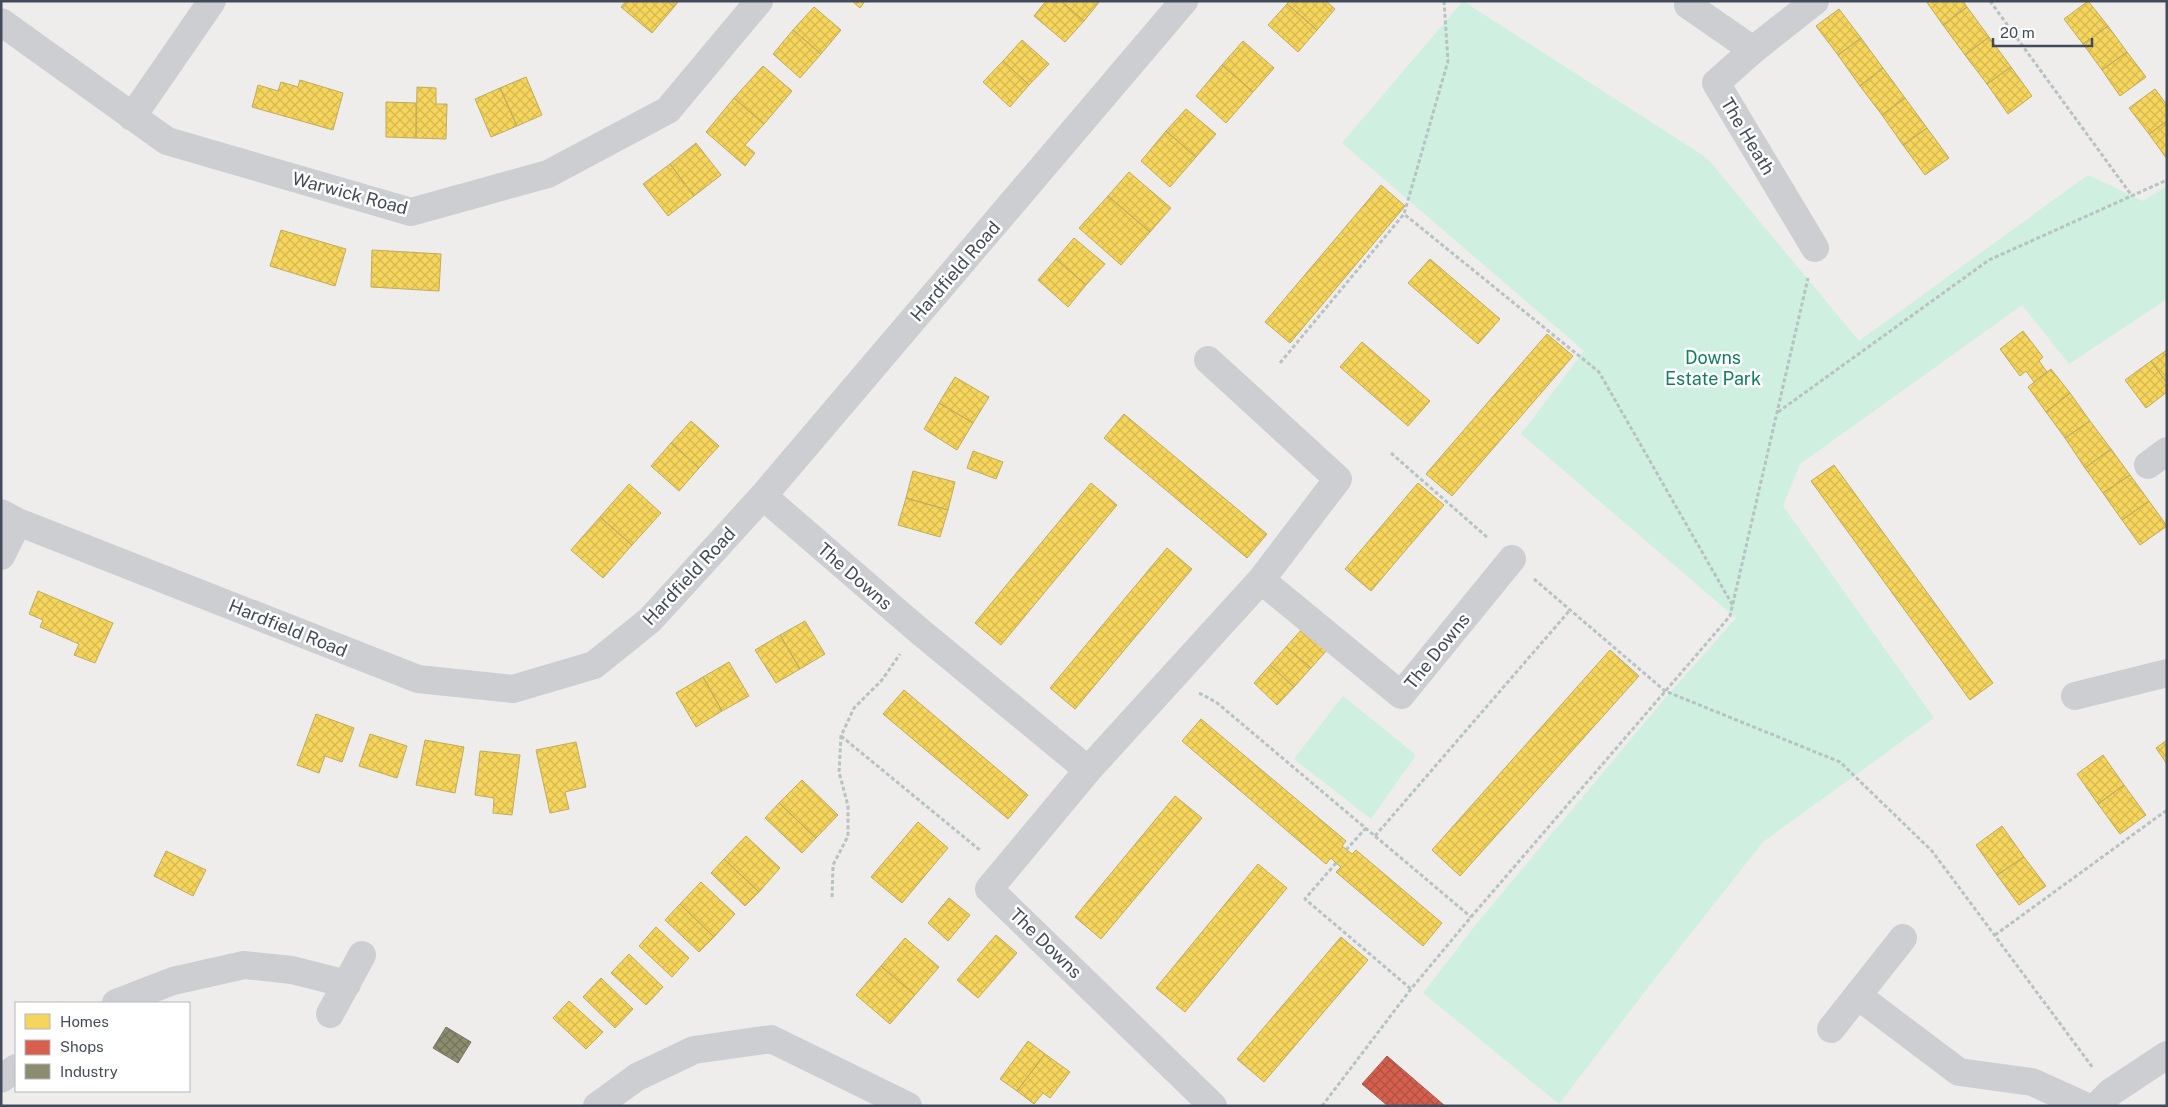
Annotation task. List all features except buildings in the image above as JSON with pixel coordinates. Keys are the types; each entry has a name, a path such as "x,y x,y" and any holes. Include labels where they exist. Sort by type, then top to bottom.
{"street":[{"path":"132,117 212,1"},
{"name":"Warwick Road","path":"1,22 167,141 411,212 548,174 668,110 759,1"},
{"name":"The Heath","path":"1814,248 1716,82 1815,1"},
{"name":"Hardfield Road","path":"10,518 418,679 513,689 594,665 650,620 763,496 1181,2"},
{"path":"1688,5 1753,50"},
{"name":"The Downs","path":"1208,360 1338,479 1261,580 1088,770 989,889 1213,1106"},
{"name":"The Downs","path":"763,496 917,629 1088,770"},
{"path":"1,556 10,518"},
{"name":"The Downs","path":"1261,580 1401,695 1512,559"},
{"path":"2075,696 2167,673"},
{"path":"1831,1029 1903,938"},
{"path":"330,1014 362,955"},
{"path":"119,1002 173,981 244,965 292,970 347,984"},
{"path":"1858,996 1959,1072 2032,1082 2085,1106"},
{"path":"597,1106 637,1077 694,1050 771,1038 908,1106"},
{"path":"2104,1099 2167,1055"},
{"path":"1,1079 15,1069"}],"path":[{"path":"1280,363 1404,214 1448,61 1444,1"},
{"path":"1990,1 2132,196"},
{"path":"1777,413 1989,260 2167,180"},
{"path":"1404,214 1599,372 1734,606"},
{"path":"1322,1106 1411,989 1730,616 1734,606 1814,248"},
{"path":"1391,453 1665,691 1840,762 1932,851 1995,935 2104,1099"},
{"path":"1375,836 1570,610"},
{"path":"832,896 833,865 848,836 848,806 839,772 841,736 854,708 882,680 917,629"},
{"path":"1171,679 1216,702 1471,917"},
{"path":"841,736 1004,871"},
{"path":"1995,935 2167,810"},
{"path":"1346,850 1366,828"},
{"path":"1336,862 1305,899 1411,989"}],"green space":[{"name":"Downs Estate Park","path":"1463,1 1707,158 1859,341 2088,175 2143,201 2167,186 2167,299 2069,364 2022,305 1800,464 1783,506 1934,718 1763,842 1559,1104 1423,993 1478,922 1667,696 1736,618 1521,434 1584,351 1342,143"},
{"path":"1343,696 1416,755 1371,819 1294,759"}]}
